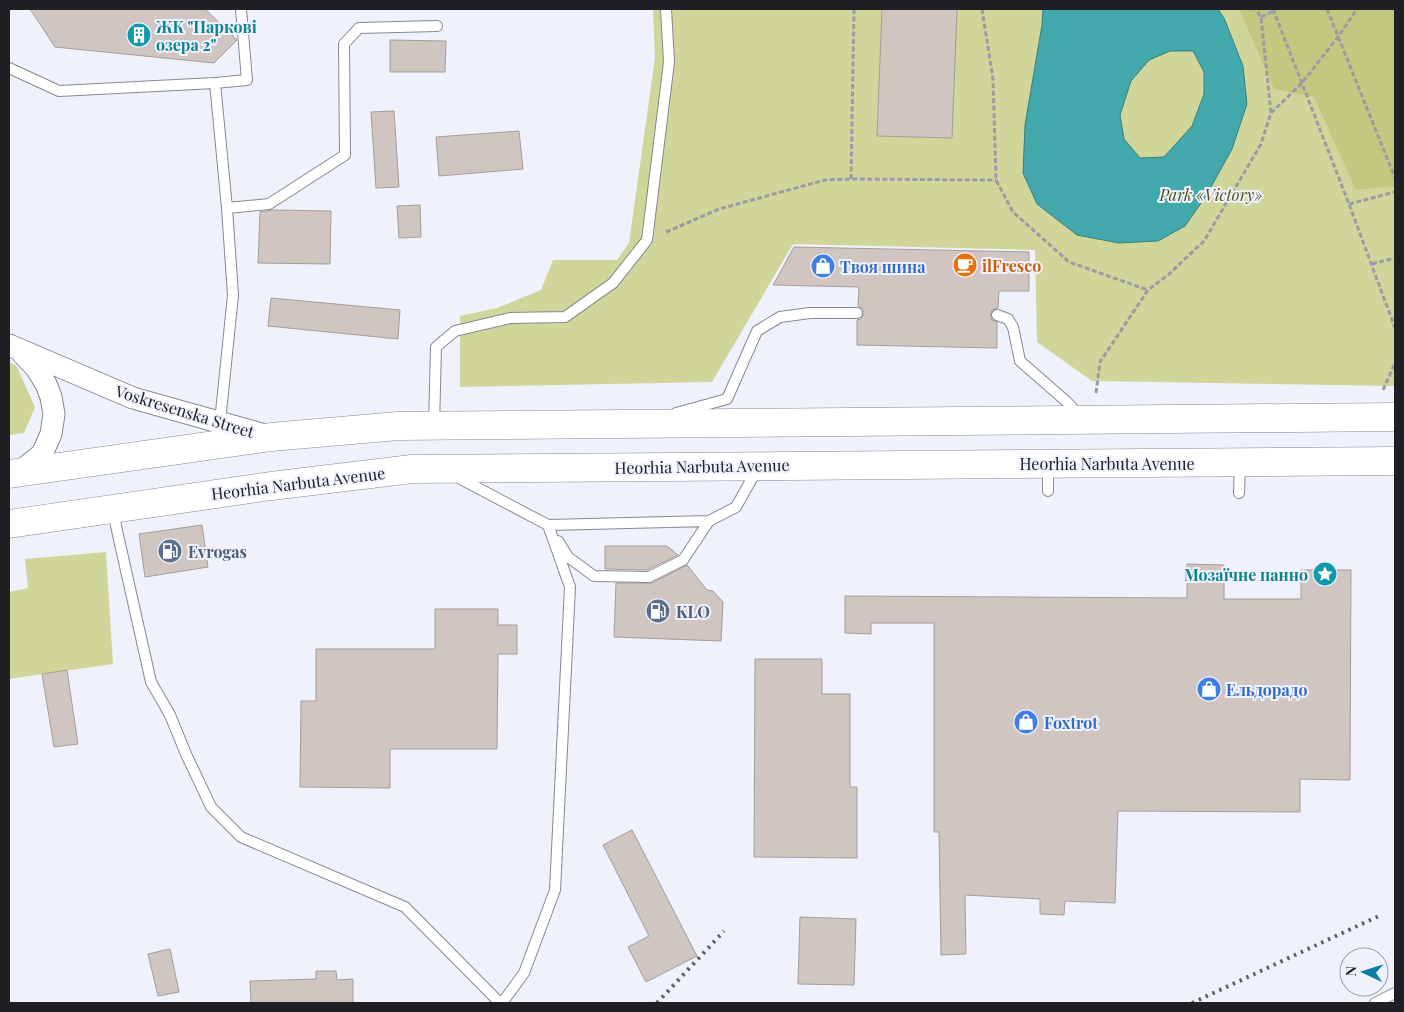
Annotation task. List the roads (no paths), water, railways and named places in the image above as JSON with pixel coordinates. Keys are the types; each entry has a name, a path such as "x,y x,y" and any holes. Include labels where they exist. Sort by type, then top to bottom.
{"main road":[{"path":"14,473 272,437 398,426 1395,417"},
{"name":"Heorhia Narbuta Avenue","path":"11,523 271,486 412,469 1395,461"}],"street":[{"name":"Voskresenska Street","path":"12,346 133,398 272,437"},
{"name":"Voskresenska Street","path":"12,346 36,368 46,384 54,414 51,434 42,454 14,473"}],"lane":[{"path":"9,68 59,91 247,80 241,9"},
{"path":"434,426 436,347 455,330 510,318 564,317 613,283 648,240 668,62 666,9"},
{"path":"227,208 268,204 345,155 344,44 359,28 437,26"},
{"path":"215,83 234,295 220,422"},
{"path":"656,424 677,413 727,398 757,331 780,317 810,313 857,313"},
{"path":"997,315 1008,319 1013,327 1020,361 1084,420"},
{"path":"1239,493 1240,462"},
{"path":"1048,464 1048,491"},
{"path":"438,469 459,478 548,525 709,521 736,507 756,473 770,465"},
{"path":"114,508 118,535 151,682 170,715 211,807 241,837 405,907 501,1003 524,973 555,890 570,587 548,525"},
{"path":"548,525 568,557 594,576 649,577 683,560 709,521"},
{"path":"1375,1003 1395,993"}],"water":[{"path":"1043,9 1218,9 1224,18 1243,66 1247,104 1232,149 1206,196 1185,226 1158,241 1119,243 1077,235 1037,204 1023,173 1025,125","holes":["1170,51 1193,51 1204,72 1204,94 1192,126 1164,157 1140,158 1124,139 1120,115 1131,81 1149,60"]}],"railway":[{"path":"1192,1003 1381,915"},
{"path":"657,1003 724,931"}],"place":[{"name":"ЖК \"Паркові озера 2\"","path":"139,35"},
{"name":"ilFresco","path":"965,265"},
{"name":"Твоя шина","path":"823,266"},
{"name":"Evrogas","path":"170,551"},
{"name":"Мозаїчне панно","path":"1325,574"},
{"name":"KLO","path":"658,611"},
{"name":"Ельдорадо","path":"1209,689"},
{"name":"Foxtrot","path":"1026,722"}],"park label":[{"name":"Park «Victory»","path":"1211,194"}]}
